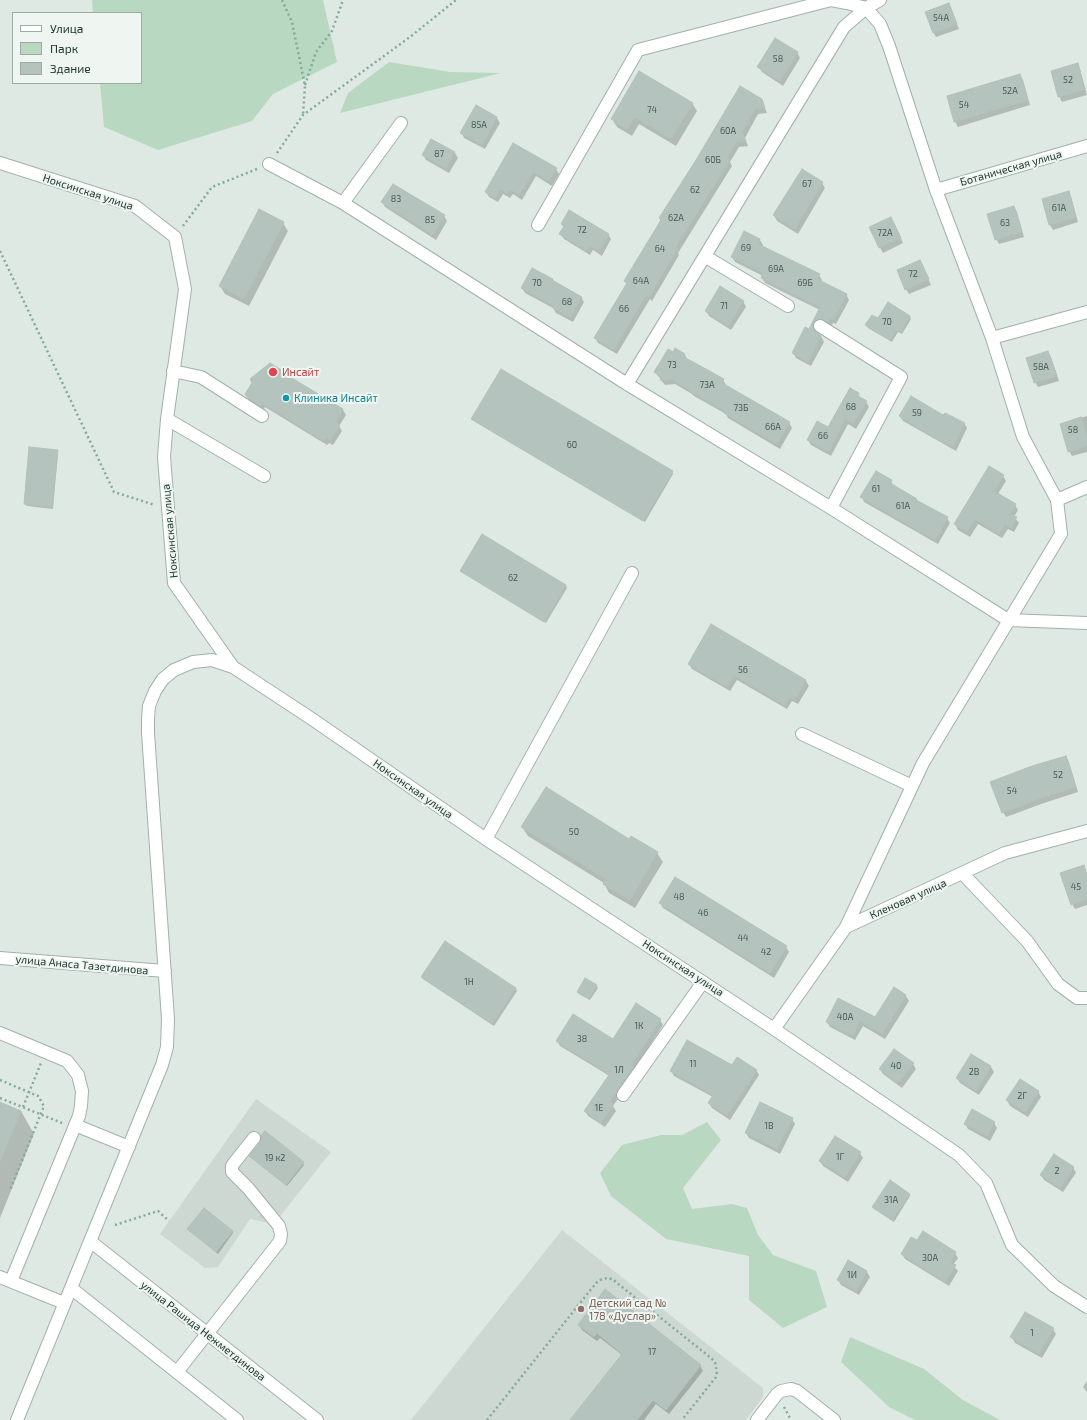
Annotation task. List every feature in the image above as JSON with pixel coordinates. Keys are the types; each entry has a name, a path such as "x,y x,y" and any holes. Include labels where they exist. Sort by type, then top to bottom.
{"street":[{"path":"538,225 638,50 831,0 866,8 880,24 889,46 936,190 992,338 1023,436 1057,500 1061,534 923,763 846,926 774,1028"},
{"path":"627,384 706,257 844,27 866,8 880,0"},
{"path":"343,203 401,123"},
{"name":"Ботаническая улица","path":"936,190 1087,146"},
{"name":"Ноксинская улица","path":"0,163 135,206 175,237 185,289 167,419 164,457 174,584 233,667 312,719 486,839 774,1028 959,1155 986,1183 1012,1245 1054,1286 1087,1307"},
{"path":"269,164 343,203 627,384 831,508 1008,620 1087,622"},
{"path":"706,257 788,306"},
{"path":"992,338 1087,312"},
{"path":"820,326 901,377 831,508"},
{"path":"174,371 201,377 262,416"},
{"path":"167,419 264,476"},
{"path":"1057,500 1087,487"},
{"path":"486,839 632,573"},
{"path":"17,1420 162,1065 167,1047 168,1019 148,733 149,706 155,691 163,679 174,670 193,662 212,660 233,667"},
{"path":"802,734 912,786"},
{"name":"Кленовая улица","path":"846,926 963,874 1005,853 1087,832"},
{"path":"963,874 1027,942 1058,984 1077,998 1087,998"},
{"name":"улица Анаса Тазетдинова","path":"0,958 165,971"},
{"path":"623,1095 703,982"},
{"path":"0,1033 67,1061 78,1075 81,1082 82,1098 78,1116 5,1279 64,1303"},
{"path":"74,1126 128,1147"},
{"path":"177,1372 279,1243 279,1226 248,1188 232,1172 232,1166 254,1138"},
{"name":"улица Рашида Нежметдинова","path":"90,1241 313,1419"},
{"path":"71,1288 237,1420"},
{"path":"756,1420 777,1394 781,1391 791,1389 797,1391 834,1420"}],"path":[{"path":"282,0 292,22 305,86"},
{"path":"302,116 305,86 316,52 332,31 343,0"},
{"path":"175,237 212,187 269,164 302,116 410,37 456,0"},
{"path":"0,251 114,492 169,510"},
{"path":"22,1107 45,1052"},
{"path":"0,1080 38,1096 44,1104 10,1190"},
{"path":"0,1098 74,1126"},
{"path":"115,1225 158,1211 169,1221"},
{"path":"487,1420 596,1283 607,1278 612,1279 715,1362 717,1372 716,1377 682,1420"}],"shaded area":[{"path":"256,1099 331,1152 274,1224 250,1219 218,1267 205,1268 160,1234"},
{"name":"Детский сад № 178 «Дуслар»","path":"562,1230 763,1388 763,1397 746,1420 411,1420"}],"green space":[{"path":"92,0 323,0 337,62 273,94 252,121 158,150 104,127 100,84 142,84 142,12 93,12"},
{"path":"389,62 450,72 501,73 340,113 348,93"},
{"path":"707,1122 721,1140 683,1188 692,1209 732,1204 747,1208 758,1235 773,1255 816,1271 827,1307 783,1328 749,1300 749,1256 666,1239 611,1196 600,1173 622,1145 661,1135 682,1135"},
{"path":"850,1337 924,1369 963,1400 1000,1420 915,1420 889,1407 841,1362"}],"building":[{"path":"949,3 957,24 933,33 925,12"},
{"path":"775,38 798,52 780,81 757,67"},
{"path":"1078,63 1085,89 1058,97 1051,71"},
{"path":"639,71 693,103 671,139 635,117 627,129 611,119"},
{"path":"1020,74 1028,100 954,122 947,96"},
{"path":"740,86 762,99 765,108 755,109 742,132 746,141 736,142 727,158 730,160 675,248 677,249 649,297 646,295 614,350 594,338 627,283 624,281 661,220 659,218 696,160"},
{"path":"476,105 497,117 482,145 460,133"},
{"path":"431,139 455,152 446,168 422,155"},
{"path":"513,143 557,168 549,181 533,172 519,195 510,189 507,193 500,189 495,198 485,192"},
{"path":"802,169 823,182 795,229 773,215"},
{"path":"393,184 445,215 433,235 381,202"},
{"path":"1069,191 1076,217 1049,225 1042,199"},
{"path":"1014,206 1022,232 995,240 987,214"},
{"path":"259,209 284,222 244,299 219,286"},
{"path":"569,210 609,234 599,251 590,246 587,251 559,234 564,226 561,224"},
{"path":"891,217 901,238 879,248 869,227"},
{"path":"744,231 760,239 758,244 820,274 817,279 847,294 833,320 830,318 828,322 820,319 813,322 814,330 821,336 808,362 792,353 805,327 809,329 820,307 761,278 763,273 731,257"},
{"path":"920,260 929,279 905,290 897,270"},
{"path":"532,268 582,297 570,317 552,307 553,305 521,288"},
{"path":"720,286 744,301 728,326 705,311"},
{"path":"888,302 910,316 901,332 896,330 890,340 865,325 872,315 878,318"},
{"path":"675,348 685,354 684,357 724,379 722,383 790,422 777,444 724,413 725,411 672,379 661,381 660,376 654,372 668,349 673,352"},
{"path":"1048,351 1057,376 1034,383 1026,358"},
{"name":"Клиника Инсайт","path":"270,363 283,371 282,372 343,409 336,422 340,425 330,440 326,438 324,441 262,403 260,406 247,397 245,394 252,383 250,379"},
{"path":"501,369 673,471 643,521 471,419"},
{"path":"850,388 859,393 858,396 867,401 853,424 845,419 829,452 807,440 817,421 828,427"},
{"path":"911,396 943,415 945,413 965,423 953,447 933,437 899,416"},
{"path":"1081,417 1087,436 1087,446 1068,452 1060,424"},
{"path":"29,447 58,450 52,507 24,504"},
{"path":"989,466 1004,475 994,491 1016,504 1010,514 1017,517 1011,528 1005,524 999,534 975,519 967,532 954,524"},
{"path":"876,471 892,480 890,483 917,499 916,500 948,517 935,540 860,497"},
{"path":"482,534 566,585 544,622 460,571"},
{"path":"711,624 806,680 795,700 789,697 784,705 734,675 727,687 688,664"},
{"path":"1066,756 1076,787 1041,798 1002,813 990,782 1032,766"},
{"path":"546,787 629,839 631,836 658,852 630,900 603,884 606,879 521,827"},
{"path":"1084,865 1087,875 1087,899 1071,905 1060,873"},
{"path":"675,877 787,946 770,973 659,903"},
{"path":"445,941 516,988 492,1024 421,977"},
{"path":"585,978 597,985 589,999 577,992"},
{"path":"894,987 906,995 882,1034 860,1021 853,1036 826,1022 838,998 875,1017"},
{"path":"636,1003 661,1019 631,1065 633,1067 609,1102 613,1105 601,1123 584,1111 609,1075 556,1041 573,1014 613,1039"},
{"path":"687,1040 732,1065 737,1057 757,1070 727,1115 708,1103 713,1095 670,1071"},
{"path":"894,1049 914,1063 898,1083 879,1069"},
{"path":"971,1054 991,1066 976,1091 956,1078"},
{"path":"1020,1079 1039,1091 1025,1112 1006,1100"},
{"path":"0,1102 21,1111 0,1162"},
{"path":"760,1102 793,1118 777,1149 745,1133"},
{"path":"972,1109 995,1122 987,1136 964,1124"},
{"path":"265,1131 304,1162 286,1185 249,1156 260,1143 261,1136"},
{"path":"835,1136 861,1152 845,1177 819,1161"},
{"path":"1054,1154 1074,1167 1060,1188 1040,1175"},
{"path":"890,1180 910,1194 892,1220 872,1207"},
{"path":"204,1208 233,1231 216,1252 187,1229"},
{"path":"923,1231 956,1252 950,1262 956,1265 945,1282 901,1254 911,1237 917,1240"},
{"path":"848,1260 867,1271 856,1291 837,1280"},
{"path":"605,1289 701,1365 666,1410 653,1400 637,1420 570,1420 622,1354 597,1333 594,1337 578,1325"},
{"path":"1025,1312 1054,1328 1039,1354 1010,1337"}],"place":[{"name":"Инсайт","path":"273,372"},
{"name":"Клиника Инсайт","path":"286,398"},
{"name":"Детский сад № 178 «Дуслар»","path":"581,1309"}]}
